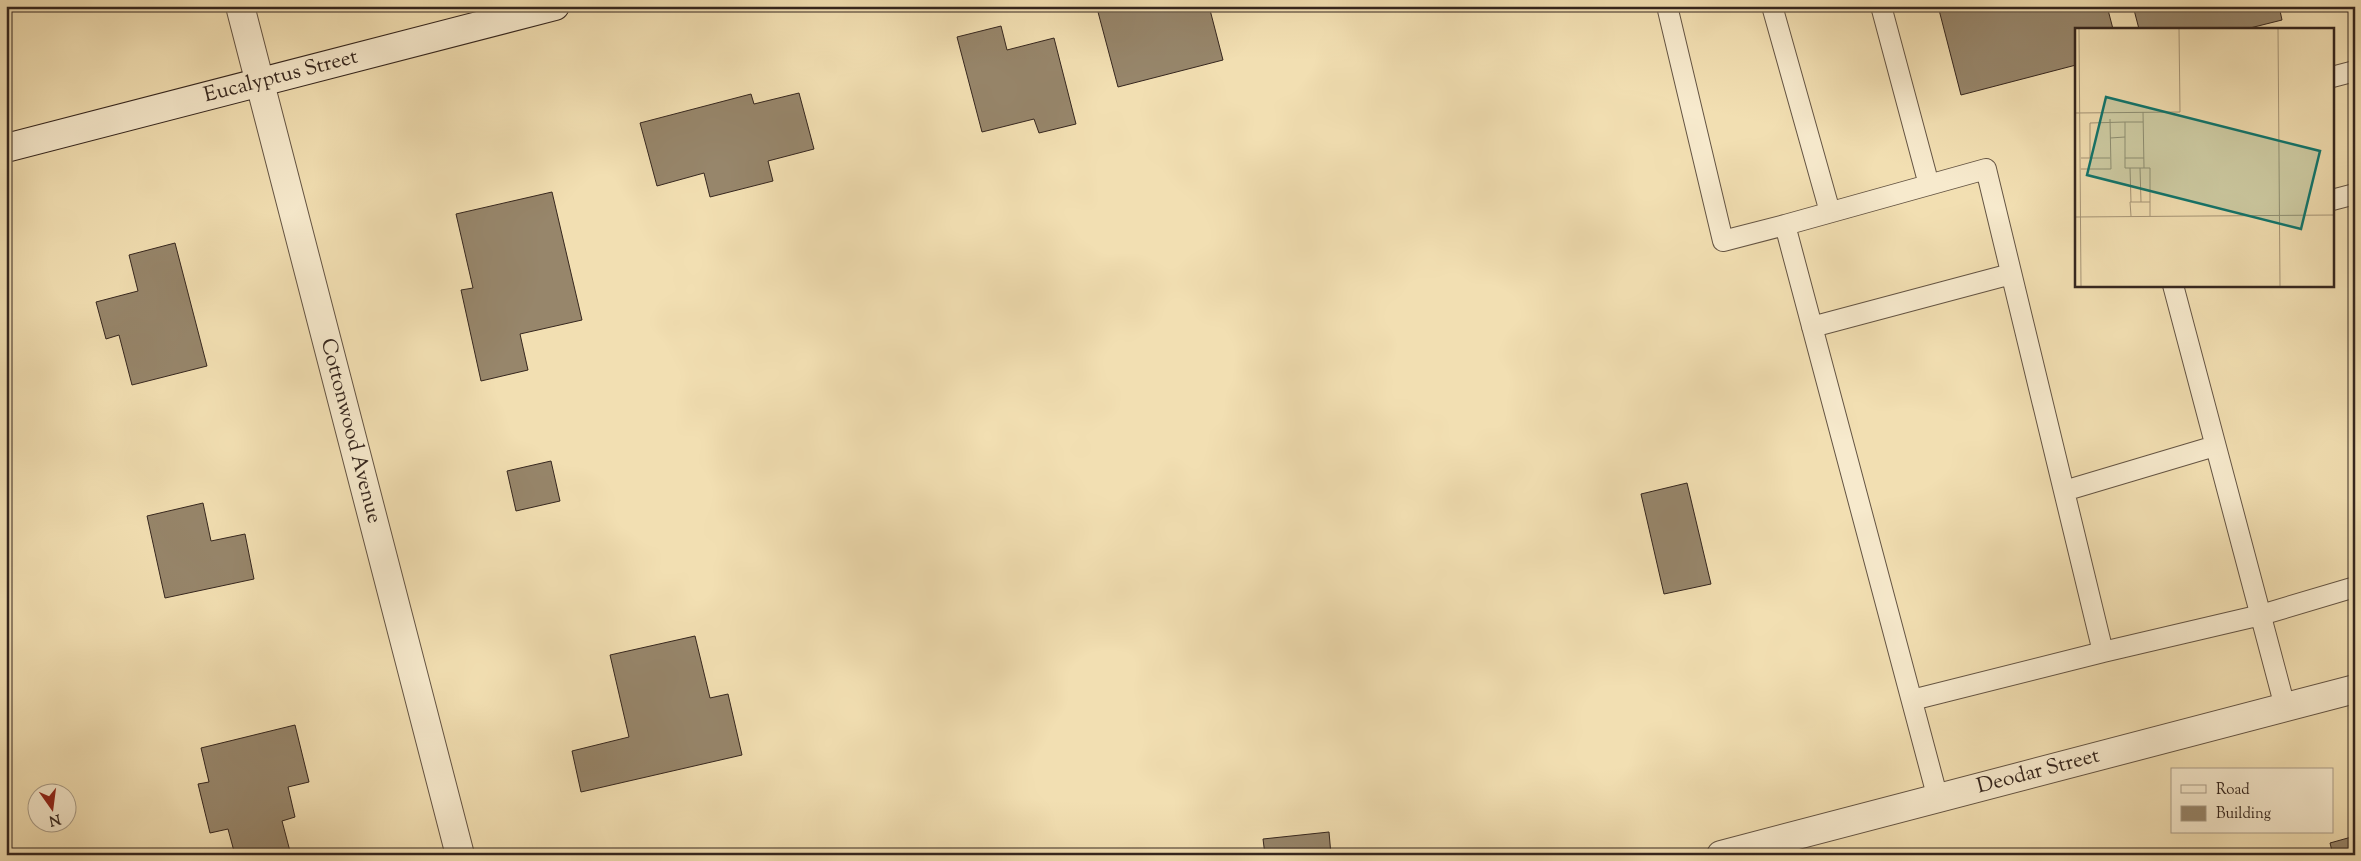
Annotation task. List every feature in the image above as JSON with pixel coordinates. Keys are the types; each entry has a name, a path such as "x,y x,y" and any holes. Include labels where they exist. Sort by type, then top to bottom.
{"street":[{"name":"Cottonwood Avenue","path":"240,6 460,855"},
{"name":"Eucalyptus Street","path":"6,148 555,6"},
{"name":"Deodar Street","path":"1721,855 2355,689"}],"lane":[{"path":"1667,6 1723,242 1986,169 2103,652"},
{"path":"1772,6 1830,212"},
{"path":"1881,6 1929,185"},
{"path":"2334,76 2355,71"},
{"path":"2334,199 2355,194"},
{"path":"1786,225 1938,798"},
{"path":"1812,327 2011,274"},
{"path":"2173,286 2286,707"},
{"path":"2064,491 2216,446"},
{"path":"1912,700 2261,615 2355,587"}],"building":[{"path":"1122,6 1209,6 1223,60 1118,87 1098,12"},
{"path":"1938,6 2107,6 2113,28 2075,28 2075,65 1961,95"},
{"path":"2133,6 2279,6 2282,20 2250,28 2139,28"},
{"path":"1001,26 1007,50 1054,38 1076,124 1039,133 1034,119 982,132 957,37"},
{"path":"799,93 814,149 768,161 773,181 710,197 704,173 657,186 640,123 751,94 754,104"},
{"path":"552,192 582,320 520,334 528,370 481,381 461,290 473,288 456,214"},
{"path":"175,243 207,366 132,385 119,335 106,339 96,302 138,291 129,255"},
{"path":"551,461 560,501 516,511 507,471"},
{"path":"1687,483 1711,584 1664,594 1641,494"},
{"path":"203,503 211,541 245,534 254,579 165,598 147,516"},
{"path":"695,636 710,698 728,694 742,755 581,792 572,751 629,737 610,655"},
{"path":"295,725 309,782 288,787 295,817 282,821 291,855 235,855 228,829 210,833 198,784 209,782 201,748"},
{"path":"1329,832 1331,855 1265,855 1263,839"},
{"path":"2355,836 2355,855 2333,855 2330,843"}]}
